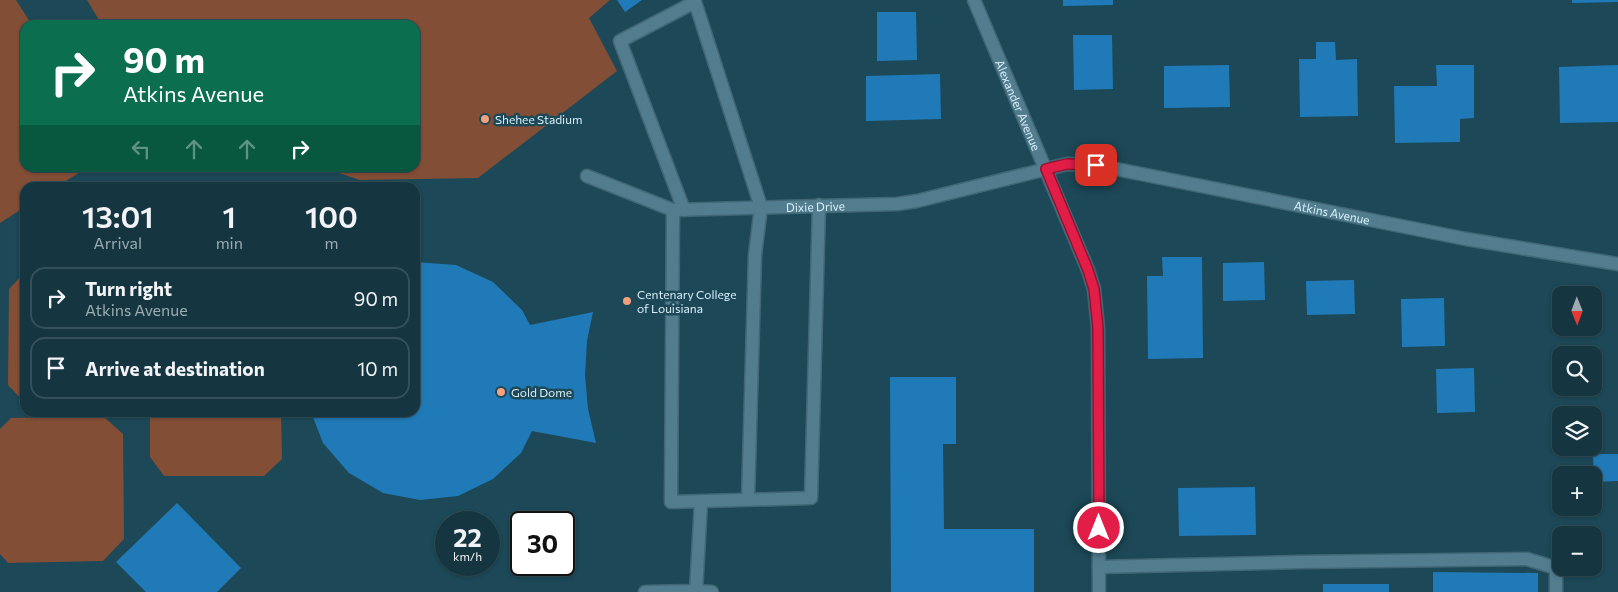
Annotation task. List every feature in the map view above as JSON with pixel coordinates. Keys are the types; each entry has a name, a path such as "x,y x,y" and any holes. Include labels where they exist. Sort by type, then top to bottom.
{"street":[{"name":"Alexander Avenue","path":"974,0 1088,270 1094,289 1098,328 1099,592"},
{"path":"748,499 755,255 761,207 695,2 620,41 679,210 671,502 811,498 819,205"},
{"name":"Atkins Avenue","path":"1046,169 1067,164 1096,165 1466,238 1618,264"},
{"name":"Dixie Drive","path":"587,176 679,210 896,204 917,201 1046,169"},
{"path":"696,591 701,502"},
{"path":"1099,567 1527,559 1556,568 1556,592"},
{"path":"645,592 712,592"}],"shaded area":[{"path":"0,0 16,0 29,20 20,20 20,172 80,172 64,182 20,182 20,210 0,223"},
{"name":"Shehee Stadium","path":"87,0 610,0 589,18 617,71 478,178 360,180 336,172 420,172 420,20 99,20"},
{"path":"20,277 20,398 8,385 9,289"},
{"path":"104,417 123,434 124,539 103,561 8,563 0,554 0,429 11,418"},
{"path":"150,417 281,417 282,459 264,476 164,476 150,457"}],"building":[{"path":"617,0 642,0 625,12"},
{"path":"1063,0 1113,0 1113,5 1063,6"},
{"path":"1572,0 1618,0 1618,2 1572,3"},
{"path":"877,12 916,12 917,60 877,61"},
{"path":"1073,35 1112,35 1113,89 1074,90"},
{"path":"1316,42 1335,42 1336,60 1357,59 1358,116 1300,117 1299,59 1316,59"},
{"path":"1229,65 1230,107 1164,108 1164,66"},
{"path":"1436,65 1474,65 1474,118 1460,119 1460,142 1395,143 1394,86 1437,86"},
{"path":"1618,65 1618,122 1560,123 1559,67"},
{"path":"940,74 941,119 866,121 866,76"},
{"path":"1162,257 1202,257 1203,358 1148,359 1147,276 1163,276"},
{"name":"Gold Dome","path":"420,262 456,265 493,282 522,310 530,325 593,312 587,341 585,375 588,409 596,443 532,431 521,453 493,479 458,496 420,500 383,493 349,473 323,443 313,417 420,417"},
{"path":"1264,262 1265,300 1223,301 1223,263"},
{"path":"1354,280 1355,314 1307,315 1306,281"},
{"path":"1444,298 1445,346 1402,347 1401,299"},
{"path":"1474,368 1475,412 1437,413 1436,369"},
{"path":"890,377 956,377 956,444 943,444 944,529 1034,529 1034,592 891,592"},
{"path":"1618,454 1618,481 1602,482 1602,466 1593,466 1593,456"},
{"path":"1255,487 1256,535 1179,536 1178,488"},
{"path":"177,503 241,568 217,592 146,592 116,562"},
{"path":"1433,572 1538,573 1538,592 1433,592"},
{"path":"1323,584 1389,584 1389,592 1323,592"}],"place":[{"name":"Shehee Stadium","path":"485,119"},
{"name":"Centenary College of Louisiana","path":"627,301"},
{"name":"Gold Dome","path":"501,392"}],"route":[{"path":"1096,165 1067,164 1046,169 1094,289 1098,328 1099,528"}]}
